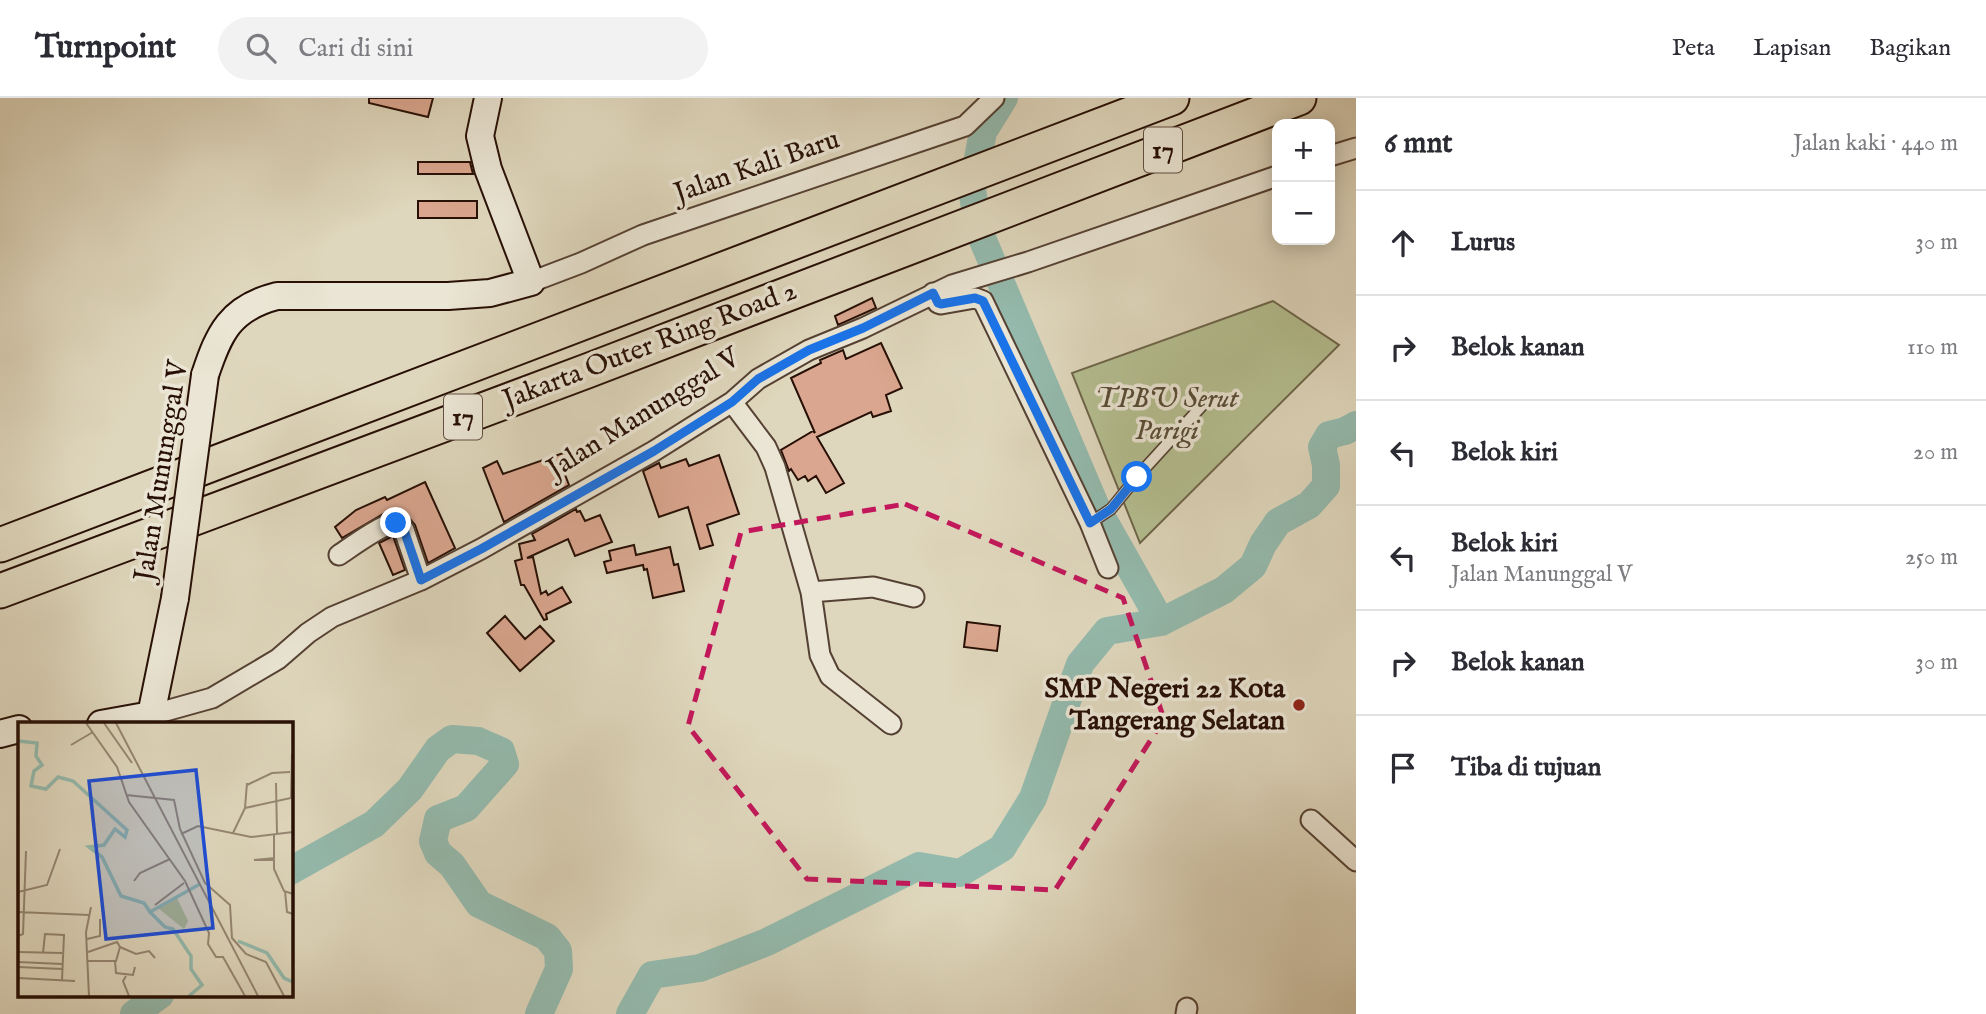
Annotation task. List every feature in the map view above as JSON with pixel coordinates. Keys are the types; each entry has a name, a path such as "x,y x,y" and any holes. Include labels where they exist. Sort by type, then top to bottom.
{"highway":[{"name":"Jakarta Outer Ring Road 2","path":"0,545 1172,98"},
{"name":"Jakarta Outer Ring Road 2","path":"0,591 1299,98"}],"street":[{"path":"488,98 480,136 488,169 531,282"},
{"name":"Jalan Kali Baru","path":"531,282 643,236 965,125 994,98"},
{"path":"1335,154 1356,148"},
{"name":"Jalan Manunggal V","path":"108,722 151,715 212,698 278,659 308,633 332,617 421,580 481,549 732,402 758,379 809,350 863,328 952,285 1028,262 1272,178"},
{"name":"Jalan Mununggal V","path":"151,715 175,598 205,375 222,331 239,314 261,300 276,296 448,296 490,293 531,282"},
{"path":"933,293 941,304 975,298 983,301 1094,521 1108,568"},
{"path":"732,402 766,447 775,467 811,593 824,667 830,676 891,724"},
{"path":"339,555 373,533 396,523 400,524 421,580"},
{"path":"811,593 873,587 914,597"},
{"path":"0,734 18,729"},
{"path":"1311,820 1356,861"}],"lane":[{"path":"1094,521 1111,509 1208,399"}],"highlighted area":[{"path":"905,504 1123,598 1164,719 1055,890 807,879 688,726 741,532"}],"green space":[{"name":"TPBU Serut Parigi","path":"1273,301 1339,345 1140,543 1072,373"}],"building":[{"path":"369,98 433,98 428,117 369,103"},
{"path":"418,162 470,162 473,174 418,174"},
{"path":"418,201 477,201 477,218 418,218"},
{"path":"872,298 876,308 838,325 835,316"},
{"path":"881,343 902,388 886,395 891,411 873,417 871,412 817,437 844,483 826,493 816,476 808,481 805,476 798,480 791,469 789,471 781,450 813,431 815,433 791,378 843,350 846,359"},
{"path":"569,451 575,468 564,472 569,485 504,522 483,468 497,461 503,474"},
{"path":"719,455 739,514 707,525 713,545 700,549 688,507 659,517 643,471 659,463 661,468 686,459 689,466"},
{"path":"425,482 455,548 428,563 415,525 404,512 385,513 342,538 335,527 356,510 385,497 387,500"},
{"path":"576,509 585,521 600,515 612,542 575,556 568,539 527,558 533,557 541,594 546,591 548,595 562,587 571,602 546,614 547,619 544,620 524,585 521,585 515,561 522,559 519,544 535,540 532,534"},
{"path":"393,536 405,570 393,575 379,543"},
{"path":"634,545 636,555 670,547 674,565 678,564 684,591 653,598 647,569 644,570 643,565 607,573 604,562 611,560 609,551"},
{"path":"505,616 525,639 540,626 554,641 520,671 487,633"},
{"path":"967,622 1000,626 997,651 964,647"}],"waterway":[{"path":"630,1014 652,975 700,968 767,942 919,866 960,873 1002,848 1033,798 1080,664 1107,631 1161,622 1096,507 979,231 972,190 983,132 1004,98"},
{"path":"1161,622 1224,590 1253,566 1263,544 1278,522 1309,505 1326,486 1326,465 1322,447 1329,435 1356,425"},
{"path":"292,870 374,824 410,789 438,749 452,739 478,741 501,751 505,764 466,808 438,819 433,841 438,853 452,865 479,904 547,937 558,951 559,969 539,1014"},
{"path":"134,1014 159,996"}],"place":[{"name":"SMP Negeri 22 Kota Tangerang Selatan","path":"1299,705"}],"route":[{"path":"396,523 404,530 421,580 654,451 732,402 758,379 809,350 863,328 933,293 941,304 975,298 983,301 1090,523 1111,509 1137,477"}]}
